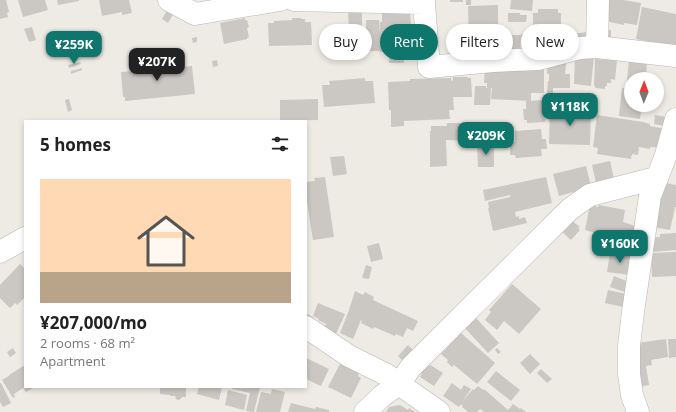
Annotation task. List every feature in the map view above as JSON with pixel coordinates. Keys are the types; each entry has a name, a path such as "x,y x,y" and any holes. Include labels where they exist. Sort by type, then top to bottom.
{"street":[{"path":"169,0 195,14 280,0"},
{"path":"294,0 424,3 430,67 493,61 539,59 580,48 597,47 676,56"},
{"path":"597,47 598,0"},
{"path":"638,412 632,395 628,374 633,312 650,196 666,155 676,119"},
{"path":"365,412 382,396 399,384 411,367 570,209 590,195 656,178"},
{"path":"0,252 24,239"},
{"path":"307,328 349,356 387,375 439,412"}],"building":[{"path":"0,0 6,0 9,12 7,13 8,17 0,19"},
{"path":"18,0 45,0 48,10 23,17"},
{"path":"57,0 79,0 79,1 58,5"},
{"path":"99,0 129,0 132,13 122,15 122,12 102,16"},
{"path":"450,0 463,0 463,2 450,2"},
{"path":"466,0 471,0 471,5 466,5"},
{"path":"511,0 533,0 532,11 510,9"},
{"path":"604,0 623,0 641,3 637,25 624,23 624,25 600,20"},
{"path":"498,5 498,24 468,24 468,6"},
{"path":"169,7 175,11 168,23 162,19"},
{"path":"642,7 676,14 676,50 668,46 636,39"},
{"path":"538,9 558,9 558,13 561,13 561,24 533,24 533,13 538,13"},
{"path":"348,11 362,11 362,24 349,24"},
{"path":"382,12 410,12 411,24 380,24 380,22 382,22"},
{"path":"508,13 520,13 520,15 527,15 526,22 508,22"},
{"path":"245,18 249,27 247,28 249,37 247,39 224,44 220,23"},
{"path":"292,18 301,18 305,19 305,22 311,22 312,45 269,46 268,23 274,23 274,21 292,20"},
{"path":"366,20 379,20 380,51 372,51 372,24 366,24"},
{"path":"32,27 36,40 29,42 24,29"},
{"path":"602,30 611,30 611,41"},
{"path":"587,32 588,40 579,42 579,33"},
{"path":"513,35 521,35 520,57 513,57"},
{"path":"197,37 197,42 193,43 192,38"},
{"path":"156,55 157,63 164,62 165,69 192,66 195,94 125,101 125,97 123,97 121,72 147,70 147,59 150,58 150,56"},
{"path":"579,55 594,56 591,86 574,84 575,60 579,60"},
{"path":"595,59 617,60 615,80 611,79 611,83 607,83 605,89 595,88 594,86"},
{"path":"629,59 647,61 646,72 628,72"},
{"path":"217,60 218,66 213,67 212,61"},
{"path":"389,60 404,60 404,63 389,63"},
{"path":"80,62 81,64 69,68 68,65"},
{"path":"547,64 566,64 565,74 570,74 570,88 553,88 553,93 547,93 549,74 547,74"},
{"path":"82,68 82,70 71,74 71,71"},
{"path":"485,69 544,69 544,93 531,93 531,101 491,99 491,88 490,105 474,105 475,86 486,86 487,88 487,83 484,83"},
{"path":"453,77 471,78 472,97 453,97 454,110 449,110 450,119 404,121 404,126 391,127 388,82 410,81 410,79 451,78 451,81 453,80"},
{"path":"365,78 365,81 373,81 375,103 324,107 322,85 330,85 329,81"},
{"path":"622,88 624,88 624,112 641,112 640,119 619,116"},
{"path":"69,99 72,110 68,112 65,100"},
{"path":"318,99 318,120 280,120 280,100"},
{"path":"544,100 545,122 527,123 527,120 524,120 523,109 526,109 526,101"},
{"path":"550,109 591,110 590,145 549,144"},
{"path":"597,115 643,122 650,124 650,126 666,129 660,148 650,147 650,149 639,147 638,155 632,154 631,159 597,154 598,148 593,147"},
{"path":"655,115 667,117 666,126 654,124"},
{"path":"447,123 467,123 467,141 446,140 447,166 430,167 431,126 447,126"},
{"path":"505,123 505,128 509,127 509,143 506,143 507,145 476,143 477,147 475,147 474,125"},
{"path":"541,129 542,139 546,139 547,149 541,149 542,156 516,158 515,155 510,155 510,142 515,142 515,131"},
{"path":"494,145 494,167 478,167 477,146"},
{"path":"344,156 347,174 333,176 330,157"},
{"path":"610,161 614,179 596,183 592,165"},
{"path":"586,166 591,186 559,196 553,174"},
{"path":"325,177 334,237 313,240 307,202 307,182 315,181 314,178"},
{"path":"546,177 552,203 515,212 516,217 519,216 519,219 525,217 527,223 493,231 488,202 510,197 510,195 485,201 483,190"},
{"path":"666,183 676,185 676,207 670,230 653,227 661,190 664,191"},
{"path":"590,205 598,207 599,205 625,210 623,222 639,227 634,243 619,238 620,234 612,232 612,235 600,234 585,230"},
{"path":"571,220 580,227 578,228 580,230 571,240 561,231"},
{"path":"676,233 676,250 651,252 652,238 660,237 660,234"},
{"path":"379,243 383,259 371,262 367,246"},
{"path":"614,252 633,256 630,275 607,272 610,253"},
{"path":"676,252 676,276 652,277 651,253"},
{"path":"20,264 24,268 24,298 17,305 15,303 10,308 0,298 0,285"},
{"path":"366,265 372,267 369,279 362,278"},
{"path":"614,276 629,282 625,292 610,287"},
{"path":"512,284 541,309 519,334 504,321 497,330 485,320 491,312 489,310"},
{"path":"608,290 626,294 623,307 605,303"},
{"path":"355,291 363,295 365,292 374,297 373,300 418,321 413,331 407,328 403,337 396,334 395,336 374,327 373,329 361,323 361,320 353,339 340,333"},
{"path":"318,303 345,314 336,334 324,329 326,324 313,316"},
{"path":"307,314 314,318 312,322 307,320"},
{"path":"476,318 499,343 488,353 465,328"},
{"path":"461,333 495,363 477,384 454,365 452,367 447,362 448,360 441,354"},
{"path":"666,339 668,357 651,360 652,365 646,366 649,385 637,387 637,343"},
{"path":"668,339 676,339 676,357 669,358"},
{"path":"408,345 415,352 404,362 398,356"},
{"path":"13,348 16,353 10,357 7,352"},
{"path":"497,348 501,352 498,354 495,350"},
{"path":"530,354 540,364 530,374 520,363"},
{"path":"307,358 329,369 321,386 307,379"},
{"path":"340,364 359,373 358,376 361,378 351,398 328,387"},
{"path":"425,364 428,366 429,364 443,373 434,386 420,377 422,374 419,373"},
{"path":"24,366 24,388 33,388 26,392 23,388 14,394 15,397 13,398 2,380"},
{"path":"541,369 552,379 547,383 537,373"},
{"path":"496,371 520,390 511,401 487,382"},
{"path":"0,383 11,403 3,407 0,402"},
{"path":"452,383 461,390 464,385 471,389 462,402 473,389 474,390 478,386 483,390 484,389 508,410 513,404 526,412 484,412 480,409 477,412 468,412 462,407 463,406 461,404 459,407 443,396"},
{"path":"160,388 186,388 186,397 182,397 178,400 175,396 160,394"},
{"path":"199,388 222,388 219,400 197,394"},
{"path":"260,388 254,412 246,411 250,393 232,389"},
{"path":"272,389 285,392 280,412 256,412 261,392 271,394"},
{"path":"228,390 247,395 244,410 225,405"},
{"path":"291,403 315,409 316,407 329,410 329,412 288,412"},
{"path":"400,405 415,412 386,412 389,407"}]}
